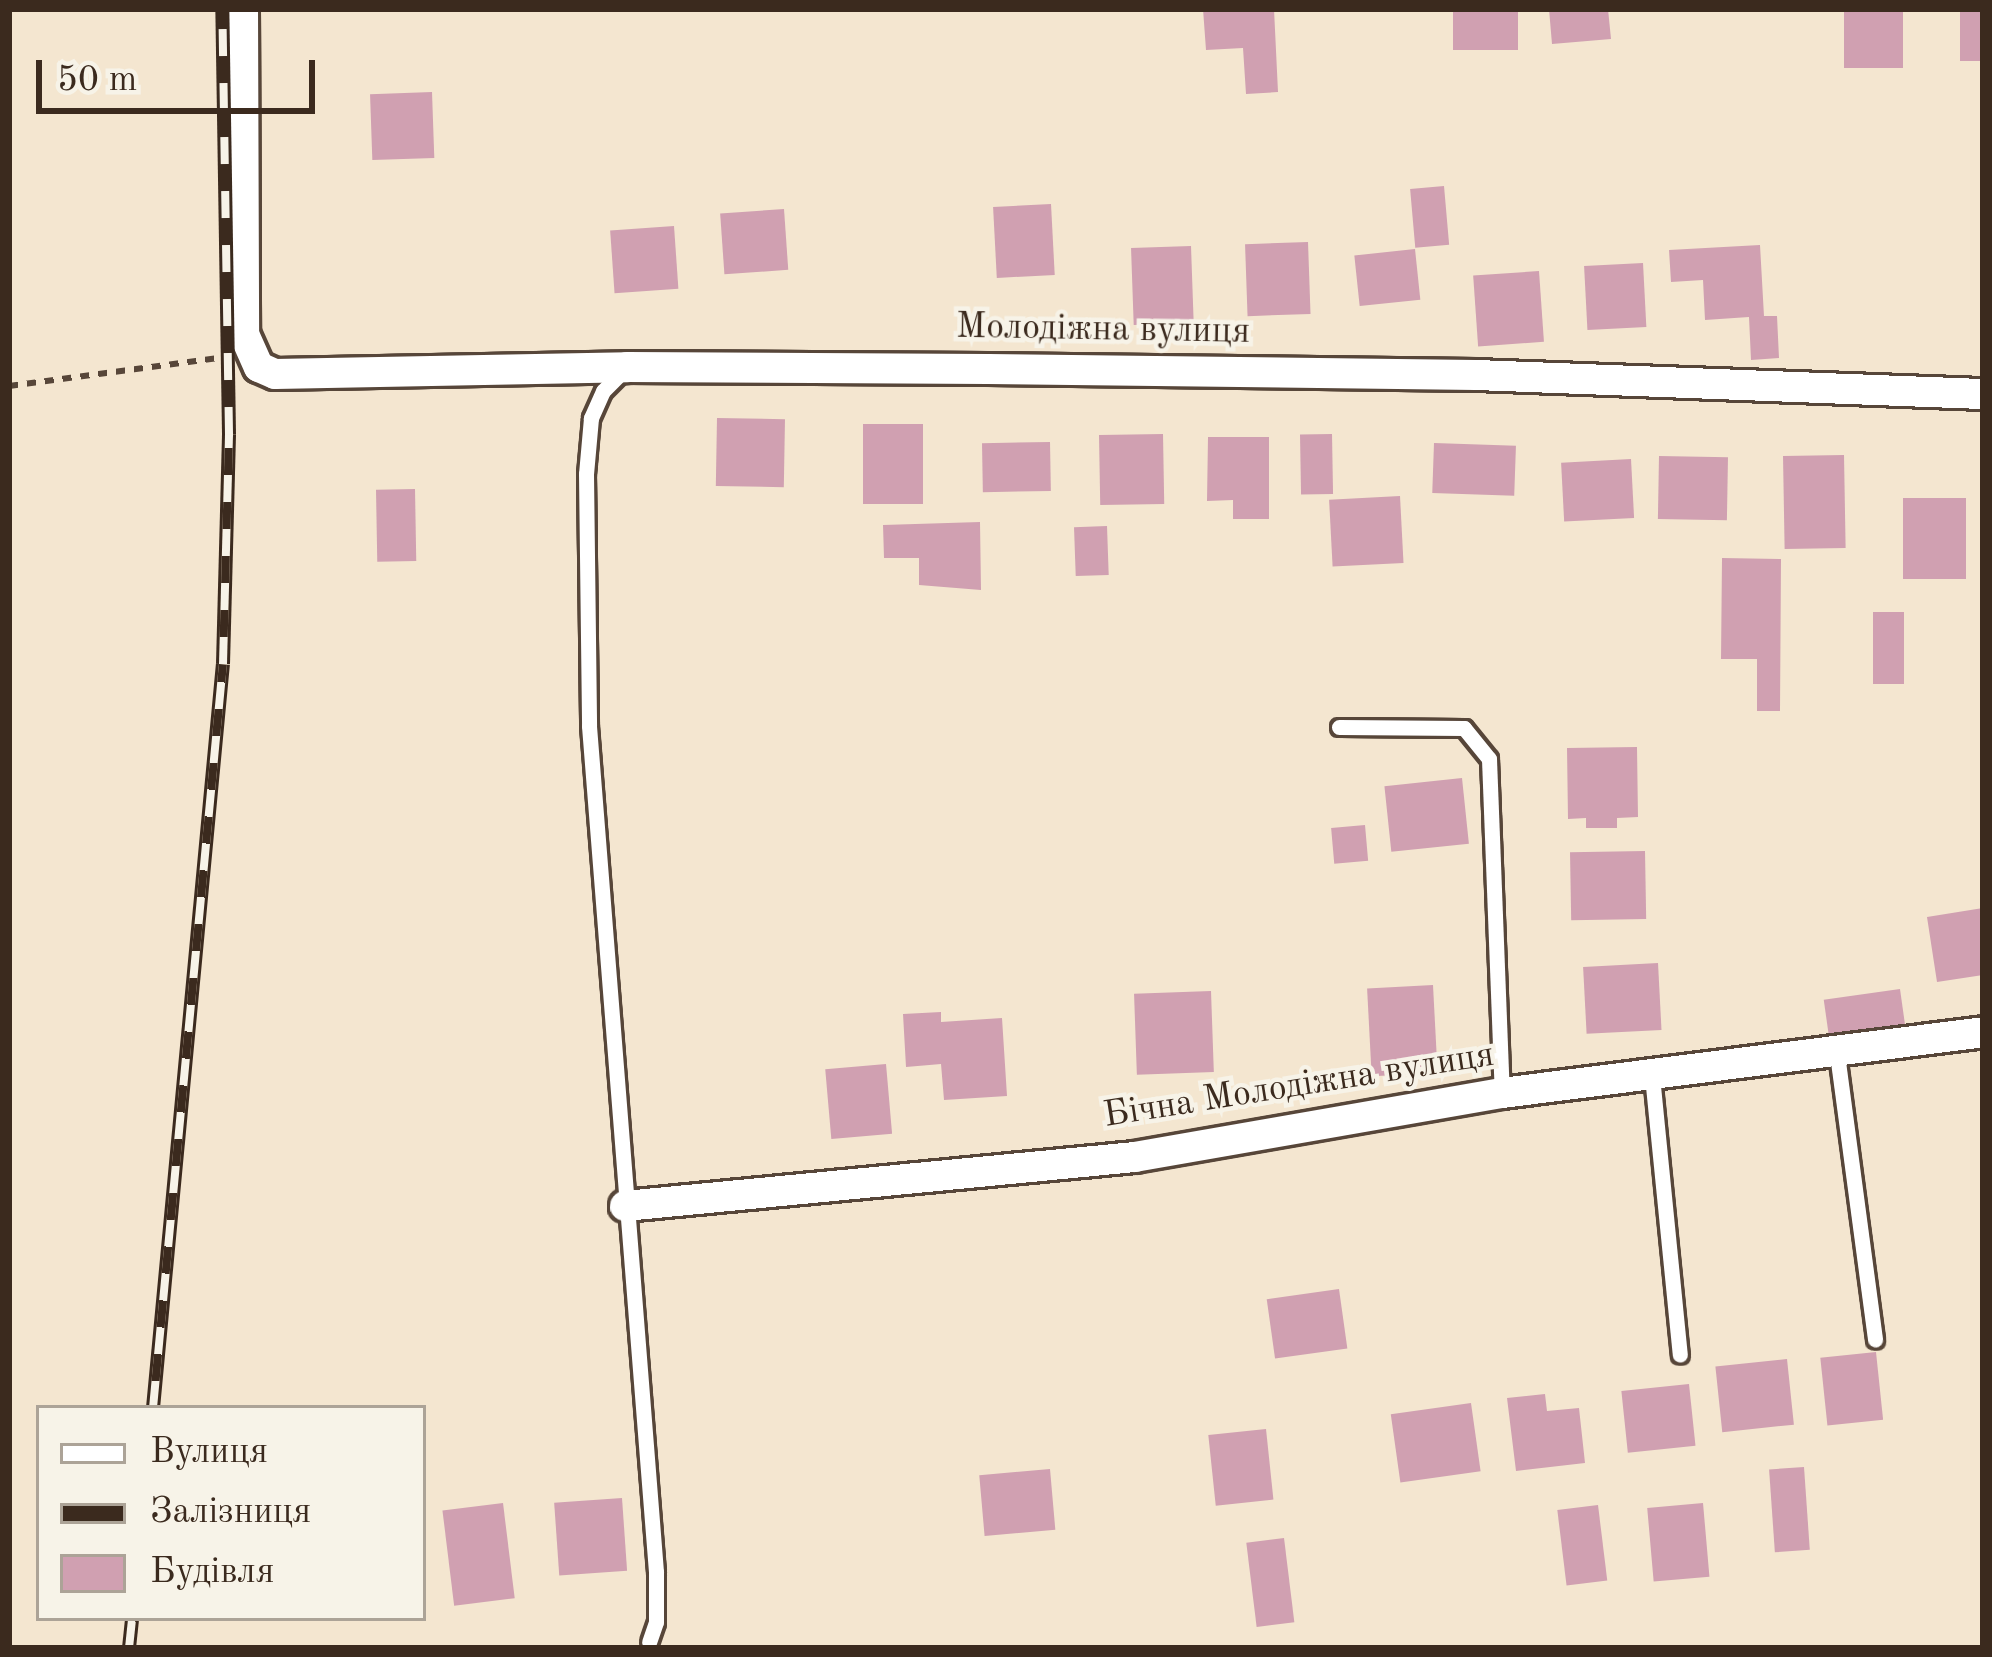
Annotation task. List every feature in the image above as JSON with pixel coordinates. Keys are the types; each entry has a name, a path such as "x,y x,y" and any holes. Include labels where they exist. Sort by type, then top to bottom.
{"street":[{"path":"243,9 248,344"},
{"name":"Молодіжна вулиця","path":"248,344 259,368 298,376 627,367 1476,375 1983,394"},
{"name":"Бічна Молодіжна вулиця","path":"625,1206 1135,1157 1502,1093 1983,1032"}],"lane":[{"path":"627,367 603,391 591,418 586,474 589,726 656,1572 656,1622 649,1642"},
{"path":"1339,727 1464,728 1490,759 1502,1093"},
{"path":"1838,1054 1875,1339"},
{"path":"1652,1076 1680,1354"}],"path":[{"path":"9,386 248,344"}],"building":[{"path":"1203,9 1274,9 1278,92 1246,94 1243,48 1206,50"},
{"path":"1453,9 1518,9 1518,50 1453,50"},
{"path":"1549,9 1608,9 1611,39 1552,44"},
{"path":"1844,9 1903,9 1903,68 1844,68"},
{"path":"1960,9 1983,9 1983,61 1960,61"},
{"path":"432,92 434,158 372,160 370,94"},
{"path":"1444,186 1449,245 1415,248 1410,189"},
{"path":"1051,204 1055,275 997,278 993,207"},
{"path":"784,209 788,270 724,274 720,213"},
{"path":"674,226 678,289 615,293 610,230"},
{"path":"1308,242 1311,314 1248,316 1245,244"},
{"path":"1760,245 1764,316 1777,316 1779,358 1751,360 1749,317 1705,320 1703,280 1671,282 1669,250"},
{"path":"1191,246 1194,323 1134,325 1131,248"},
{"path":"1415,249 1420,300 1360,306 1354,255"},
{"path":"1643,263 1646,327 1587,330 1584,266"},
{"path":"1539,271 1544,342 1478,346 1473,276"},
{"path":"717,418 785,419 784,487 716,486"},
{"path":"863,424 923,424 923,504 863,504"},
{"path":"1163,434 1164,504 1100,505 1099,435"},
{"path":"1332,434 1333,494 1301,495 1300,435"},
{"path":"1208,437 1269,437 1269,519 1233,519 1233,500 1207,501"},
{"path":"1050,442 1051,491 983,492 982,443"},
{"path":"1434,443 1516,446 1514,496 1432,493"},
{"path":"1844,455 1846,548 1785,549 1783,456"},
{"path":"1659,456 1728,457 1727,520 1658,519"},
{"path":"1631,459 1634,518 1564,522 1561,463"},
{"path":"415,489 416,561 377,562 376,490"},
{"path":"1400,496 1404,563 1333,567 1329,500"},
{"path":"1903,498 1966,498 1966,579 1903,579"},
{"path":"980,522 981,590 919,585 919,558 884,558 883,525"},
{"path":"1107,526 1109,575 1076,576 1074,527"},
{"path":"1722,558 1781,559 1780,711 1757,711 1757,659 1721,659"},
{"path":"1873,612 1904,612 1904,684 1873,684"},
{"path":"1637,747 1638,817 1617,818 1617,828 1586,828 1586,818 1568,819 1567,748"},
{"path":"1462,778 1469,844 1391,852 1384,786"},
{"path":"1365,825 1368,861 1334,864 1331,828"},
{"path":"1645,851 1646,919 1571,920 1570,852"},
{"path":"1983,908 1983,975 1937,982 1927,917"},
{"path":"1658,963 1662,1030 1587,1034 1583,967"},
{"path":"1433,985 1438,1073 1372,1076 1367,988"},
{"path":"1900,989 1906,1030 1829,1040 1824,1000"},
{"path":"1211,991 1214,1072 1137,1075 1134,994"},
{"path":"941,1012 941,1022 1002,1018 1007,1096 944,1100 941,1064 906,1067 903,1014"},
{"path":"886,1064 892,1134 831,1139 825,1069"},
{"path":"1339,1289 1347,1348 1275,1359 1267,1299"},
{"path":"1876,1352 1883,1420 1827,1425 1820,1358"},
{"path":"1787,1359 1794,1425 1722,1432 1715,1367"},
{"path":"1689,1384 1695,1446 1628,1453 1621,1391"},
{"path":"1545,1394 1547,1411 1579,1408 1585,1463 1516,1471 1507,1398"},
{"path":"1471,1403 1481,1471 1400,1483 1391,1414"},
{"path":"1266,1429 1273,1500 1216,1506 1208,1435"},
{"path":"1804,1467 1810,1550 1775,1552 1769,1469"},
{"path":"1050,1469 1055,1530 985,1536 979,1475"},
{"path":"622,1498 627,1571 559,1576 554,1503"},
{"path":"503,1503 515,1598 454,1606 442,1510"},
{"path":"1703,1503 1709,1577 1654,1582 1647,1508"},
{"path":"1598,1505 1607,1580 1567,1585 1557,1510"},
{"path":"1284,1538 1294,1622 1257,1627 1246,1543"}],"railway":[{"path":"153,1405 223,664 229,434 222,9"},
{"path":"129,1648 132,1621"}]}
